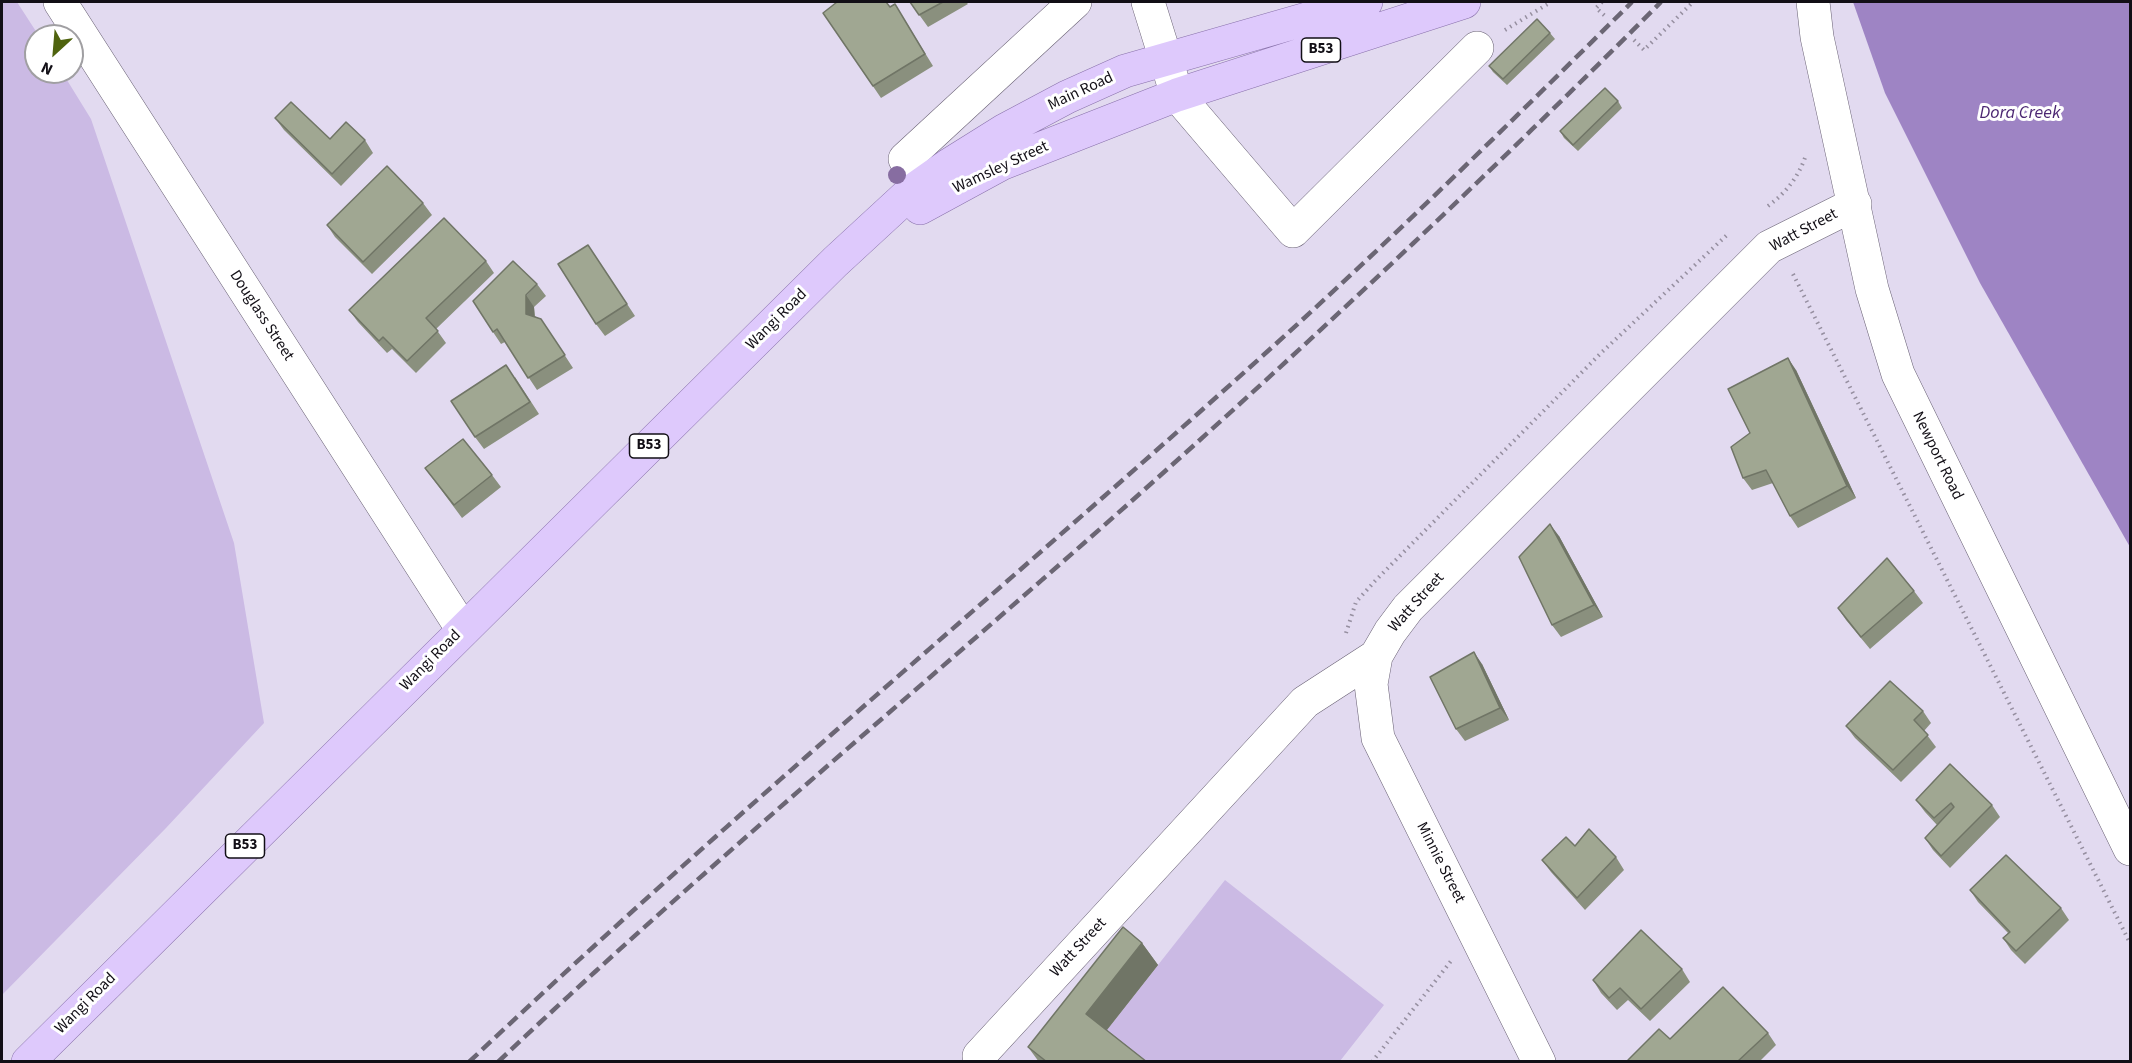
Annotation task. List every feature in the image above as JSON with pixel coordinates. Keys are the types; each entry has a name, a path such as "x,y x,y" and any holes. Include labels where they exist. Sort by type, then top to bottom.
{"main road":[{"name":"Main Road","path":"836,262 912,191 1005,130 1067,96 1125,71 1166,58 1366,2"},
{"name":"B53","path":"1177,95 1464,2"},
{"name":"Wamsley Street","path":"836,262 935,199 1001,164 1177,95"},
{"name":"Wangi Road","path":"28,1062 836,262"}],"street":[{"name":"Douglass Street","path":"60,2 463,630"},
{"path":"905,159 1075,2"},
{"path":"1148,2 1177,95 1293,231 1477,48"},
{"name":"Newport Road","path":"1804,2 1817,37"},
{"name":"Newport Road","path":"1813,2 1817,37 1872,289 1898,374 2130,849"},
{"name":"Watt Street","path":"979,1056 1305,702 1376,657 1390,632 1408,608 1769,247 1855,204"},
{"name":"Minnie Street","path":"1376,657 1371,684 1378,738 1539,1062"}],"path":[{"path":"1477,48 1551,2"},
{"path":"1602,2 1596,8 1605,16"},
{"path":"1634,40 1644,50 1694,2"},
{"path":"1338,680 1347,627 1356,602 1601,353 1732,231"},
{"path":"1372,1062 1456,954"}],"shaded area":[{"path":"2,2 17,2 31,24 24,24 24,84 69,84 91,119 234,543 264,723 166,828 2,995"},
{"path":"1225,880 1384,1005 1340,1061 1135,1061 1102,1036"}],"water":[{"name":"Dora Creek","path":"1853,2 2130,2 2130,547 1980,283 1885,93"}],"building":[{"path":"837,2 886,2 890,7 895,4 925,54 873,86 823,13"},
{"path":"910,2 943,2 919,15"},
{"path":"1537,19 1550,33 1503,79 1489,66"},
{"path":"1605,88 1618,101 1573,145 1560,131"},
{"path":"291,102 330,139 346,122 365,140 332,174 275,118"},
{"path":"387,166 423,203 363,262 327,225"},
{"path":"444,218 486,261 426,318 438,331 407,361 383,337 379,341 349,310"},
{"path":"588,245 627,304 596,324 558,264"},
{"path":"513,261 537,284 526,295 526,314 541,319 565,355 528,378 497,329 493,332 473,301"},
{"path":"1788,358 1847,486 1790,516 1766,470 1743,478 1731,447 1750,433 1728,389"},
{"path":"506,365 530,402 475,437 451,401"},
{"path":"463,439 492,475 454,505 425,468"},
{"path":"1550,524 1594,605 1552,625 1519,557"},
{"path":"1887,558 1914,591 1861,637 1838,608"},
{"path":"1474,652 1500,708 1456,729 1430,677"},
{"path":"1890,681 1923,711 1914,720 1928,735 1893,770 1846,726"},
{"path":"1950,764 1992,805 1941,856 1925,838 1954,807 1951,803 1934,818 1916,800"},
{"path":"1589,829 1616,857 1577,898 1542,860 1566,837 1575,846"},
{"path":"2006,855 2061,908 2016,951 2003,938 2010,932 1970,890"},
{"path":"1123,927 1142,943 1086,1014 1147,1062 1047,1062 1028,1047"},
{"path":"1641,930 1682,969 1641,1009 1620,988 1609,998 1593,980"},
{"path":"1723,987 1768,1033 1737,1062 1630,1062 1628,1060 1659,1029 1670,1039"}],"railway":[{"path":"469,1062 661,885 1152,455 1298,323 1443,187 1632,2"},
{"path":"498,1062 700,878 1122,509 1279,368 1434,224 1661,2"}]}
